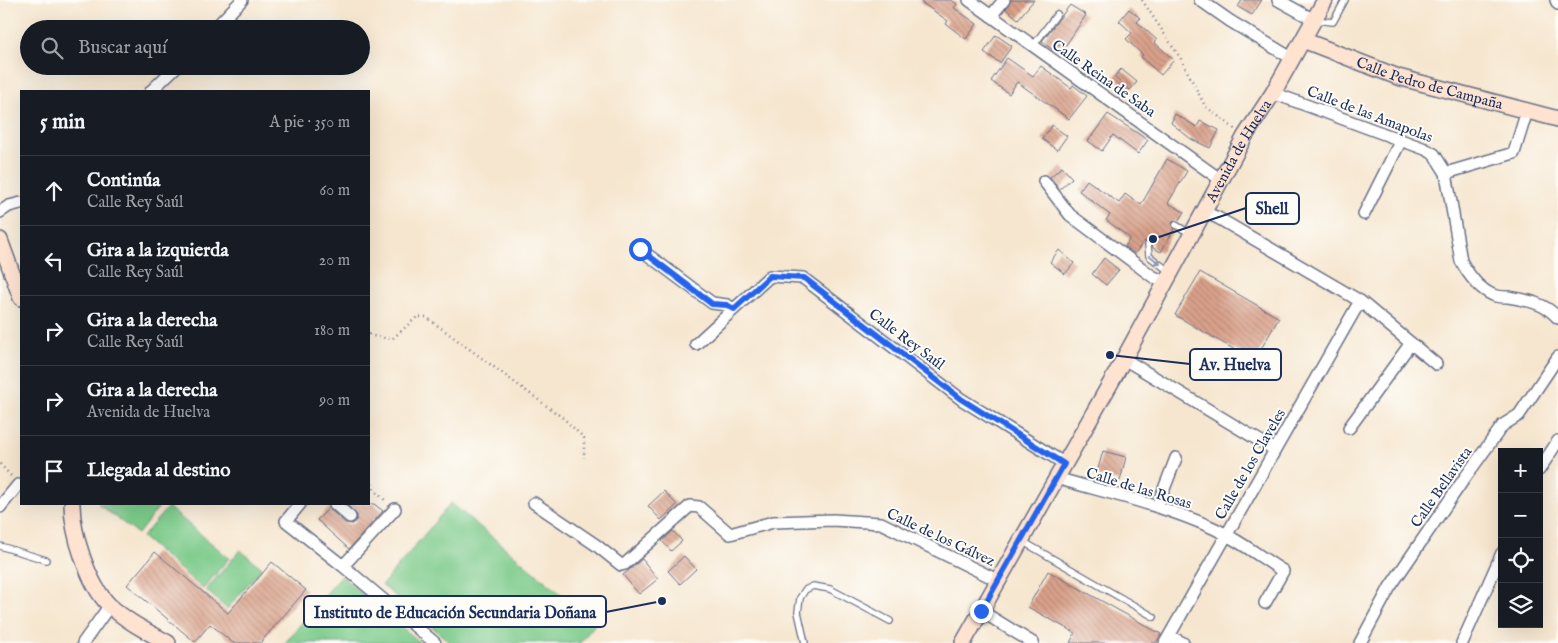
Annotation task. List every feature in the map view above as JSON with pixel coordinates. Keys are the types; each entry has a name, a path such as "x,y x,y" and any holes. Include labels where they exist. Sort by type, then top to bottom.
{"street":[{"path":"223,20 242,0"},
{"name":"Calle Reina de Saba","path":"969,0 1221,180"},
{"path":"991,16 1004,0"},
{"path":"1200,0 1230,21 1293,59"},
{"path":"1278,0 1314,20"},
{"name":"Avenida de Huelva","path":"964,643 1124,359 1245,136 1293,59 1325,0"},
{"path":"1556,0 1558,4"},
{"name":"Calle Pedro de Campaña","path":"1303,40 1398,77 1558,119"},
{"path":"152,90 168,75"},
{"name":"Calle de las Amapolas","path":"1273,93 1434,154 1446,173"},
{"path":"1527,111 1514,153 1446,173 1461,261 1468,273 1480,286 1493,295 1529,301 1543,306 1558,318"},
{"path":"1364,214 1401,140"},
{"path":"1044,180 1070,214 1152,276 1167,277"},
{"path":"0,212 9,206 20,203"},
{"path":"1204,212 1218,218 1360,301 1436,364"},
{"path":"0,240 20,295"},
{"path":"640,249 712,304 727,305 734,309"},
{"name":"Calle Rey Saúl","path":"696,344 770,276 804,278 961,399 1064,464"},
{"name":"Calle de los Claveles","path":"1167,639 1360,301"},
{"path":"1349,428 1411,343"},
{"name":"Calle Bellavista","path":"1360,643 1390,587 1464,479 1503,425 1519,415 1558,357"},
{"path":"1124,359 1275,450"},
{"path":"1543,464 1558,441"},
{"path":"1157,507 1176,458"},
{"name":"Calle de las Rosas","path":"1056,478 1157,507 1210,526 1227,535 1283,571 1264,604"},
{"path":"0,507 18,485"},
{"name":"Calle de los Gálvez","path":"534,503 596,545 621,565 625,564 690,506 699,507 730,534 774,522 833,520 882,523 998,581"},
{"path":"72,505 77,538 100,594 110,606 138,626 168,643"},
{"path":"299,505 286,521 343,566 434,643"},
{"path":"336,505 350,517"},
{"path":"343,566 395,509"},
{"path":"1462,643 1498,561"},
{"path":"83,643 110,606"},
{"path":"981,611 1033,643"},
{"path":"1167,639 1183,643"}],"lane":[{"path":"1314,20 1333,22 1345,0"},
{"path":"1033,46 1057,14"},
{"path":"1176,225 1191,234"},
{"path":"1148,245 1149,256 1167,277"},
{"path":"1021,540 1154,617"},
{"path":"0,546 46,560"},
{"path":"805,643 798,612 800,598 805,590 813,586 830,588 890,621"}],"path":[{"path":"1142,0 1181,59 1205,106 1245,136"},
{"path":"370,334 392,339 417,317 426,317 563,418 584,438 584,458"},
{"path":"0,464 18,485"},
{"path":"370,477 374,490 395,509"}],"green space":[{"path":"451,503 596,623 580,643 451,643 382,585"},
{"path":"99,505 160,505 138,534"},
{"path":"168,507 229,558 203,589 142,537"},
{"path":"240,550 262,568 227,609 206,590"},
{"path":"341,576 421,643 285,643"}],"building":[{"path":"918,0 951,0 957,4 954,8 977,24 966,39 946,24 948,21"},
{"path":"1011,0 1034,0 1018,19 1006,9"},
{"path":"1242,0 1262,0 1252,15 1238,7"},
{"path":"1070,5 1086,15 1064,48 1059,44 1054,51 1042,41"},
{"path":"1129,9 1140,18 1137,22 1157,40 1154,42 1174,60 1161,75 1141,57 1143,55 1126,39 1132,33 1119,21"},
{"path":"996,35 1012,46 1000,63 984,52"},
{"path":"1007,58 1033,76 1041,66 1071,88 1073,85 1087,96 1069,119 1017,82 1009,94 991,81"},
{"path":"1121,69 1137,82 1130,90 1114,77"},
{"path":"1108,114 1148,140 1138,154 1113,135 1102,151 1088,141"},
{"path":"1175,114 1197,127 1200,121 1219,130 1210,148 1191,139 1171,123"},
{"path":"1052,125 1067,136 1057,150 1042,139"},
{"path":"1167,159 1187,171 1168,203 1184,212 1178,221 1172,223 1174,229 1161,252 1153,248 1152,243 1148,240 1143,242 1135,254 1125,247 1130,238 1106,220 1110,215 1079,191 1087,180 1119,203 1125,194 1141,205"},
{"path":"1062,167 1072,178 1060,189 1050,177"},
{"path":"1059,250 1074,263 1065,274 1050,262"},
{"path":"1104,258 1119,270 1106,285 1092,274"},
{"path":"1200,272 1279,318 1254,361 1175,315"},
{"path":"1103,451 1126,457 1120,481 1096,476"},
{"path":"664,491 677,505 661,520 648,506"},
{"path":"374,504 383,511 349,549 317,520 329,508 345,523 353,524 357,519 357,515 347,505"},
{"path":"673,531 682,541 671,551 662,541"},
{"path":"155,552 228,613 272,562 306,590 260,643 233,643 210,624 195,642 127,585"},
{"path":"684,556 696,569 680,584 668,571"},
{"path":"642,559 658,579 639,594 623,575"},
{"path":"1048,571 1161,634 1156,643 1070,643 1075,633 1028,607"}],"place":[{"name":"Shell","path":"1153,239"},
{"name":"Av. Huelva","path":"1110,355"},
{"name":"Instituto de Educación Secundaria Doñana","path":"662,601"}],"route":[{"path":"640,249 712,304 727,305 734,309 770,276 804,278 961,399 1064,464 981,611"}]}
